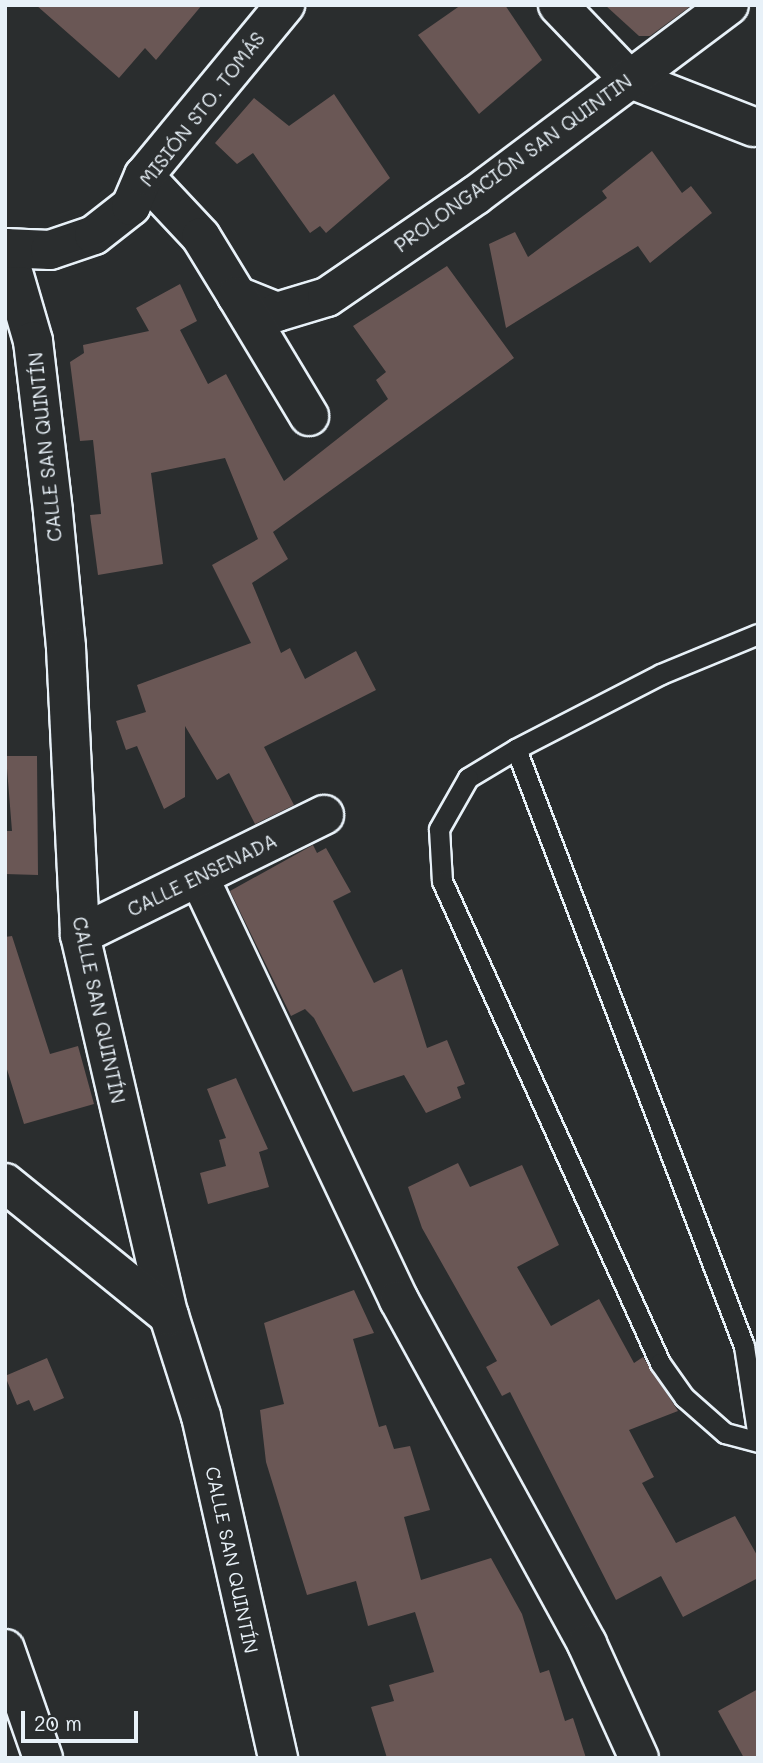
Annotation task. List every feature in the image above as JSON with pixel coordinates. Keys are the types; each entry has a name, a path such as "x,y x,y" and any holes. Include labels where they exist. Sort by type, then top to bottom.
{"street":[{"name":"MISIÓN STO. TOMÁS","path":"6,248 50,250 94,235 131,206 144,176 285,5"},
{"path":"558,5 628,78 754,127"},
{"name":"PROLONGACIÓN SAN QUINTIN","path":"237,296 277,312 327,297 476,195 628,78 729,5"},
{"path":"144,176 201,237 309,416"},
{"name":"CALLE SAN QUINTÍN","path":"6,248 33,341 53,512 66,649 80,935 169,1316 201,1416 278,1758"},
{"name":"CALLE ENSENADA","path":"80,935 324,815"},
{"path":"198,877 399,1300 587,1644 639,1758"},
{"path":"5,1182 169,1316"},
{"path":"5,1649 43,1758"}],"lane":[{"path":"516,749 744,1346 758,1439 725,1433 684,1397 660,1363 442,881 439,830 468,778 516,749 661,674 758,634"}],"building":[{"path":"36,5 202,5 156,60 145,48 119,78"},
{"path":"461,5 505,5 542,60 479,114 418,35"},
{"path":"605,5 692,5 650,36 639,36"},
{"path":"334,94 390,178 326,233 320,226 310,233 253,153 237,164 215,143 254,98 289,126"},
{"path":"652,151 682,193 691,186 712,213 650,263 638,246 506,328 489,244 515,232 528,257 607,198 602,191"},
{"path":"447,266 514,358 273,532 288,559 252,583 281,653 290,648 305,679 356,651 376,690 264,747 294,805 255,824 229,773 217,780 185,726 185,797 164,809 137,746 126,750 116,721 146,712 137,685 251,643 212,565 258,539 225,458 151,473 163,564 98,575 90,515 101,514 93,440 80,441 70,362 84,353 83,345 149,331 136,308 180,284 197,321 180,330 208,384 226,374 284,481 388,399 376,380 386,372 353,326"},
{"path":"6,756 37,756 38,875 5,874 5,831 12,831"},
{"path":"313,845 317,853 326,848 351,892 333,901 374,983 402,969 427,1048 447,1040 465,1084 457,1087 461,1098 426,1113 404,1075 353,1092 314,1018 305,1009 291,1016 230,891"},
{"path":"12,936 50,1054 78,1046 94,1104 24,1124 5,1063 5,937"},
{"path":"236,1078 268,1149 259,1152 269,1187 208,1204 200,1173 226,1166 219,1140 226,1138 207,1089"},
{"path":"458,1163 470,1187 522,1165 559,1245 517,1267 551,1326 599,1299 634,1363 643,1357 678,1411 629,1430 654,1477 642,1483 676,1543 735,1516 758,1557 758,1578 683,1617 661,1576 616,1600 510,1392 502,1396 486,1367 497,1361 422,1228 408,1187"},
{"path":"354,1290 374,1333 353,1339 379,1427 386,1425 394,1449 410,1446 430,1510 404,1517 421,1580 491,1558 522,1614 540,1673 549,1670 565,1721 573,1718 586,1758 387,1758 371,1707 394,1701 389,1685 434,1672 415,1612 368,1626 356,1581 307,1595 266,1462 260,1410 284,1404 264,1323"},
{"path":"47,1358 64,1398 34,1411 29,1400 17,1405 5,1376"},
{"path":"758,1689 758,1758 744,1758 718,1711"}]}
